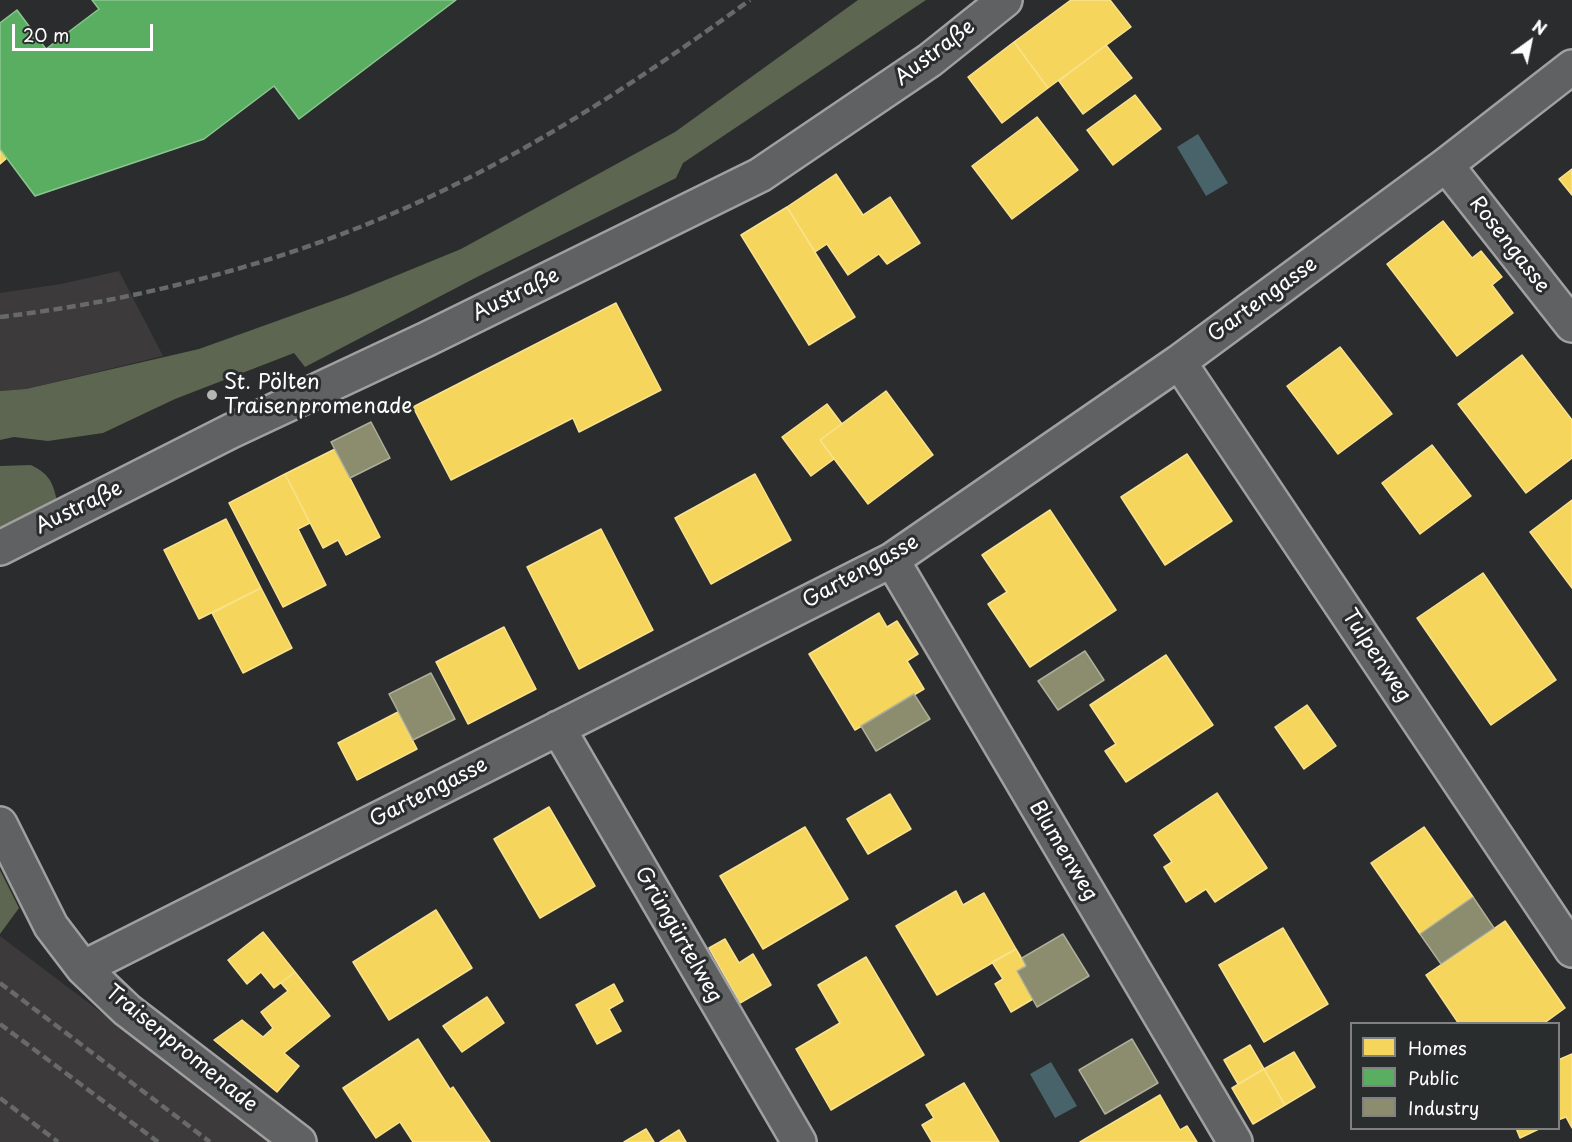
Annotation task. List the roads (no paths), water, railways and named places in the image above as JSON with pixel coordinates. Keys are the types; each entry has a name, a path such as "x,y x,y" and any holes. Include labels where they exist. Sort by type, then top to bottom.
{"street":[{"name":"Austraße","path":"0,548 231,431 427,339 760,176 930,60 1005,0"},
{"name":"Gartengasse","path":"83,968 892,560 1179,362 1446,165 1572,67"},
{"name":"Rosengasse","path":"1446,165 1572,325"},
{"name":"Tulpenweg","path":"1179,362 1572,950"},
{"name":"Blumenweg","path":"892,560 1235,1142"},
{"name":"Grüngürtelweg","path":"558,728 799,1142"},
{"name":"Traisenpromenade","path":"0,824 51,926 83,968 127,1010 299,1142"}],"water":[{"path":"1198,134 1228,183 1206,196 1177,147"},
{"path":"1051,1062 1077,1106 1055,1118 1030,1074"}],"railway":[{"path":"0,317 113,299 224,273 279,256 386,216 438,193 520,151 559,128 637,79 750,0"},
{"path":"0,983 210,1142"},
{"path":"0,1024 158,1142"},
{"path":"0,1098 58,1142"}],"place":[{"name":"St. Pölten Traisenpromenade","path":"212,395"}]}
